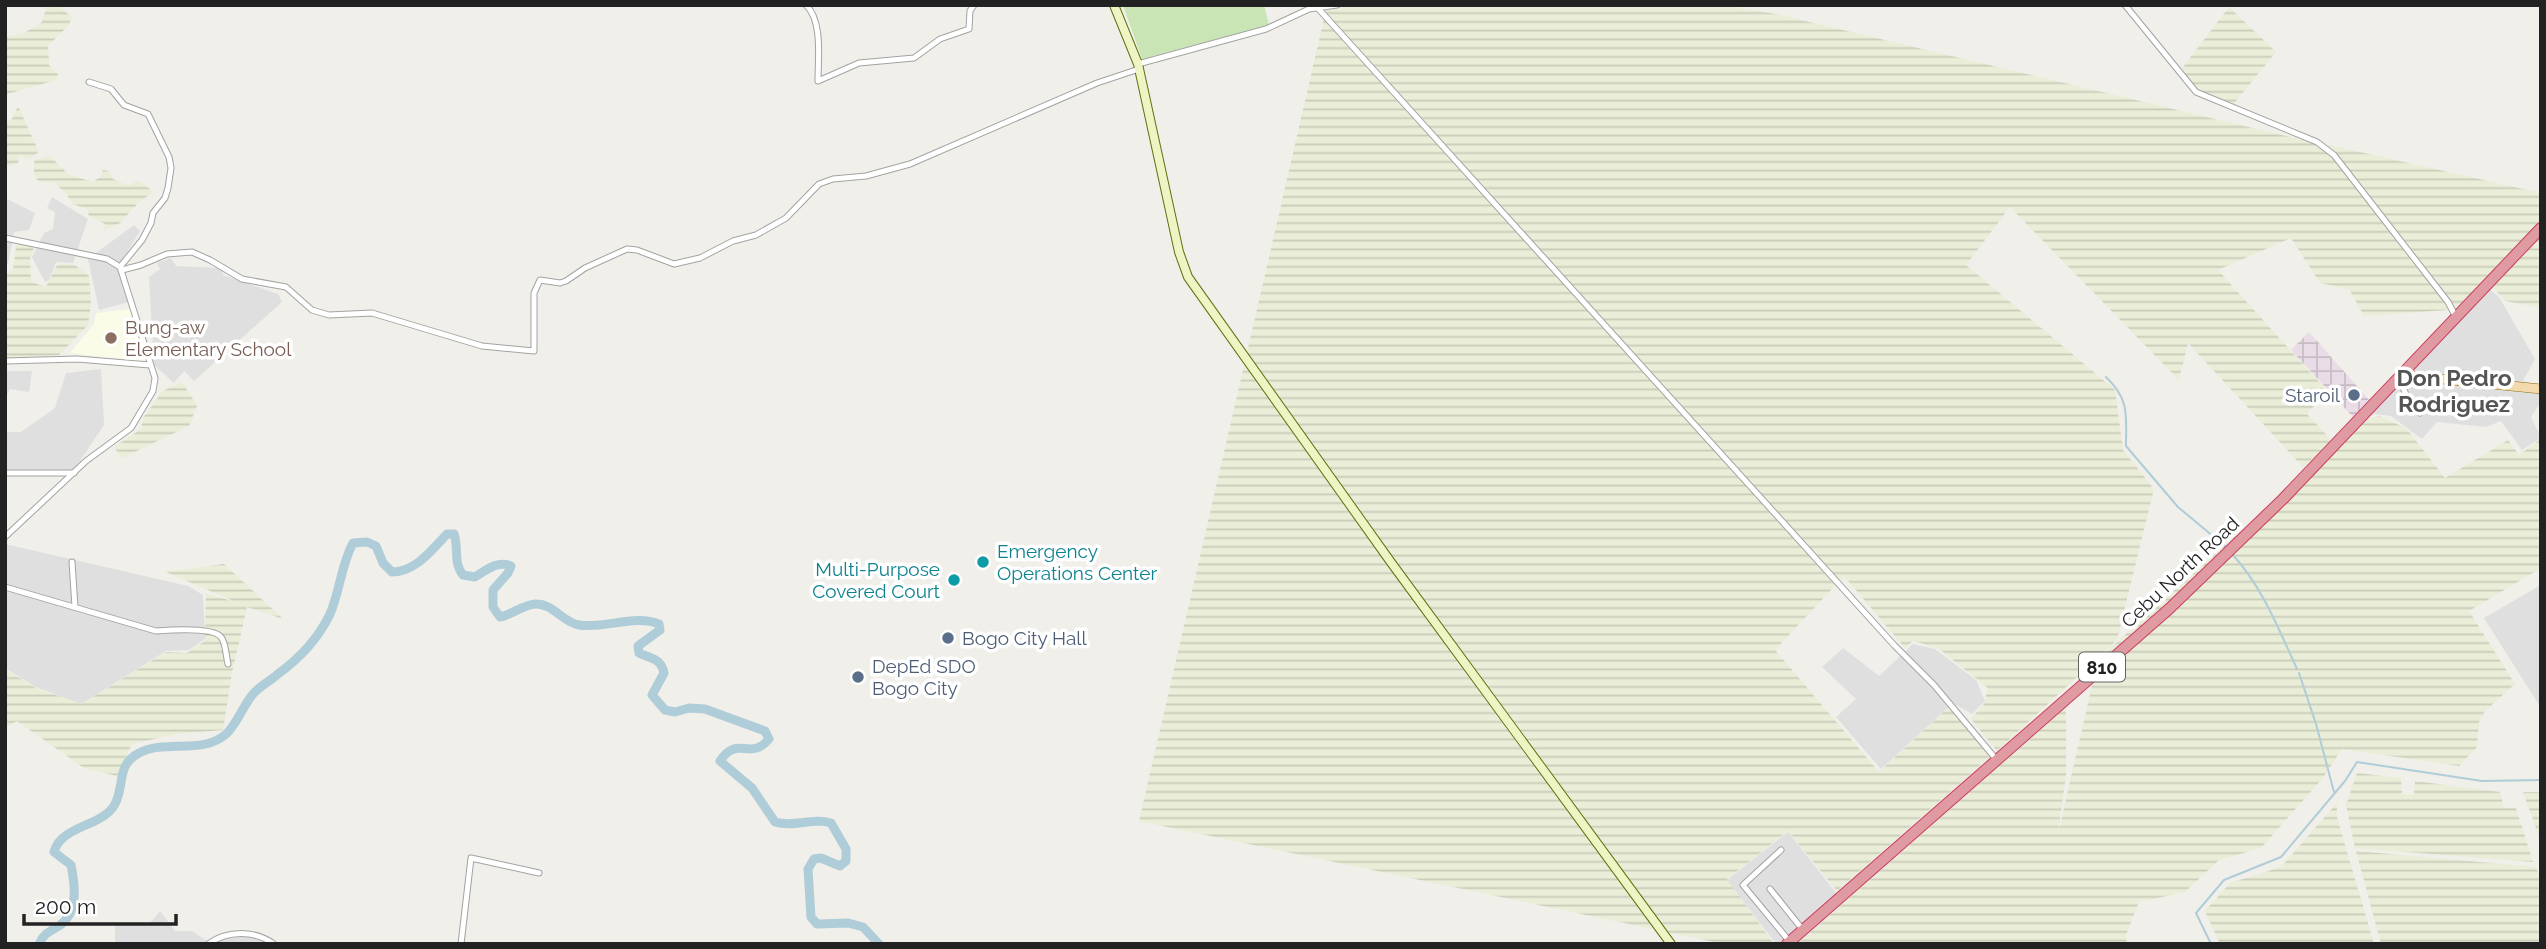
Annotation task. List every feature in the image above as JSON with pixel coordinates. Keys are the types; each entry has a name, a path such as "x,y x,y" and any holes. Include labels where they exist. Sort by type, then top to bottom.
{"highway":[{"name":"Cebu North Road","path":"1788,943 2226,556 2541,228"}],"main road":[{"path":"2400,376 2541,389"}],"street":[{"path":"806,5 814,16 818,81 859,63 914,58 940,39 970,29 970,11 974,5"},
{"path":"1114,5 1138,67 1179,252 1188,276 1391,561 1671,944"},
{"path":"121,268 141,265 167,254 192,252 242,279 286,287 312,310 329,315 372,313 482,346 534,351 534,293 540,280 560,283 585,268 627,250 637,250 674,264 700,258 733,241 756,235 786,218 819,184 833,179 866,176 910,164 1138,67 1266,29 1316,7 1337,5"},
{"path":"2125,5 2196,92 2317,142 2334,155 2384,217 2448,302 2456,317"},
{"path":"1316,7 1894,645 1934,685 1996,759"},
{"path":"89,82 111,89 124,105 148,114 169,157 171,168 165,198 153,213 142,240 121,268"},
{"path":"5,238 107,258 121,268 155,385 131,428 86,461 5,537"},
{"path":"5,361 76,359 150,365"},
{"path":"2400,376 2409,400 2420,413"},
{"path":"5,473 75,473"},
{"path":"72,562 75,607"},
{"path":"5,587 156,631 180,629 220,635 228,664"},
{"path":"1781,850 1743,885 1788,943"},
{"path":"461,944 471,858 538,873"},
{"path":"1770,889 1803,930"},
{"path":"208,944 221,935 236,933 258,936 274,944"}],"shaded area":[{"path":"47,5 57,5 72,17 69,25 48,46 49,65 58,74 56,80 7,94 5,37 26,32 42,22"},
{"path":"1350,5 1720,5 1776,14 2315,143 2331,155 2368,201 2446,304 2447,310 2364,316 2349,289 2320,283 2291,238 2218,270 2327,391 2307,414 2332,441 2303,467 2188,343 2179,380 2010,207 1966,265 2115,390 2123,450 2154,489 2117,640 1997,751 1971,719 1984,704 1988,688 1938,648 1913,641 1905,648 1844,576 1775,650 1879,772 1950,706 1992,755 1837,891 1788,831 1727,879 1774,944 1724,944 1139,821 1326,10"},
{"path":"2229,7 2276,52 2231,107 2208,98 2180,71"},
{"path":"18,106 39,152 27,159 20,155 18,163 8,166 5,161 5,123 12,119"},
{"path":"2329,145 2541,193 2541,222 2457,310"},
{"path":"49,155 69,175 93,182 101,176 103,170 108,171 113,179 129,186 137,181 153,192 138,203 120,223 104,231 105,224 89,216 87,209 73,204 55,183 38,181 34,174 34,161"},
{"path":"52,197 88,219 73,263 56,262 49,280 45,282 32,257 44,233 53,229 55,212 47,208"},
{"path":"5,198 35,213 29,230 14,232 8,264 5,265"},
{"path":"134,225 140,231 118,267 129,302 99,310 88,259"},
{"path":"2541,230 2541,308 2506,301 2489,284"},
{"path":"17,240 35,245 30,258 31,282 46,287 58,263 75,265 89,276 91,304 88,325 59,355 5,358 5,274 13,269"},
{"path":"171,258 176,266 221,268 223,275 278,294 282,302 194,381 184,371 174,383 154,365 149,277 160,269 157,263"},
{"path":"2484,285 2499,297 2535,359 2523,381 2541,385 2541,402 2531,417 2541,438 2522,450 2501,421 2486,427 2437,422 2422,439 2391,416 2368,413"},
{"name":"Bung-aw Elementary School","path":"130,309 147,362 70,353 94,324 96,313"},
{"path":"2309,332 2370,401 2353,417 2291,350"},
{"path":"101,369 104,425 73,471 5,469 5,432 21,432 55,408 66,373"},
{"path":"5,371 32,371 29,392 10,389 5,398"},
{"path":"182,382 197,406 189,426 122,458 114,447 141,429 143,418 163,391"},
{"path":"2379,416 2406,428 2445,478 2508,440 2519,455 2541,439 2541,568 2469,611 2515,684 2485,711 2479,722 2477,747 2459,766 2342,749 2322,779 2261,848 2219,860 2185,892 2139,902 2126,935 2127,944 1797,944 2066,707 2066,775 2058,834 2098,659 2365,420"},
{"path":"5,544 188,586 203,595 205,639 189,650 166,651 81,704 36,687 5,668"},
{"path":"224,564 283,619 247,607 223,730 176,734 132,744 117,776 84,768 17,721 5,728 5,669 36,688 81,704 166,652 187,653 205,641 206,594 236,602 166,572"},
{"path":"2541,585 2541,708 2484,618"},
{"path":"1913,644 1935,649 1976,680 1985,701 1972,714 1953,703 1881,769 1836,717 1856,699 1822,667 1843,648 1879,676"},
{"path":"2357,773 2401,778 2402,794 2414,795 2415,781 2500,792 2504,808 2516,808 2533,862 2355,848 2346,805"},
{"path":"2523,792 2541,792 2541,842"},
{"path":"2337,803 2337,817 2374,944 2220,944 2205,911 2230,883 2281,867"},
{"path":"1788,832 1837,894 1776,944 1727,880"},
{"path":"2356,851 2536,867 2541,880 2541,944 2381,944"},
{"path":"160,911 175,931 192,931 210,943 221,936 251,935 276,944 115,944 115,925 149,924"}],"green space":[{"path":"1123,5 1264,5 1269,25 1142,59"}],"waterway":[{"path":"2106,377 2123,401 2126,446 2178,507 2226,547"},
{"path":"39,944 45,935 65,920 73,906 71,865 54,852 58,843 73,831 109,812 118,797 127,763 149,749 206,744 226,734 253,694 294,661 320,632 330,614 353,543 367,542 376,546 383,563 392,572 415,564 447,534 454,534 458,566 463,575 475,577 497,565 511,566 493,590 493,607 500,617 526,606 541,604 579,625 640,620 659,624 660,630 638,646 639,653 658,662 663,668 664,673 652,695 665,710 675,712 689,708 705,709 765,731 769,739 762,745 750,749 733,749 720,761 752,788 775,822 831,823 846,849 846,861 840,866 821,858 814,859 808,869 811,917 817,924 848,923 863,927 879,944"},
{"path":"2232,554 2261,594 2297,669"},
{"path":"2299,673 2334,792"},
{"path":"2211,944 2196,913 2224,880 2281,857 2345,781 2357,762 2482,781 2541,780"}],"place":[{"name":"Bung-aw Elementary School","path":"111,338"},
{"name":"Staroil","path":"2354,395"},
{"name":"Emergency Operations Center","path":"983,562"},
{"name":"Multi-Purpose Covered Court","path":"954,580"},
{"name":"Bogo City Hall","path":"948,638"},
{"name":"DepEd SDO Bogo City","path":"858,677"}],"district":[{"name":"Don Pedro Rodriguez","path":"2454,390"}]}
